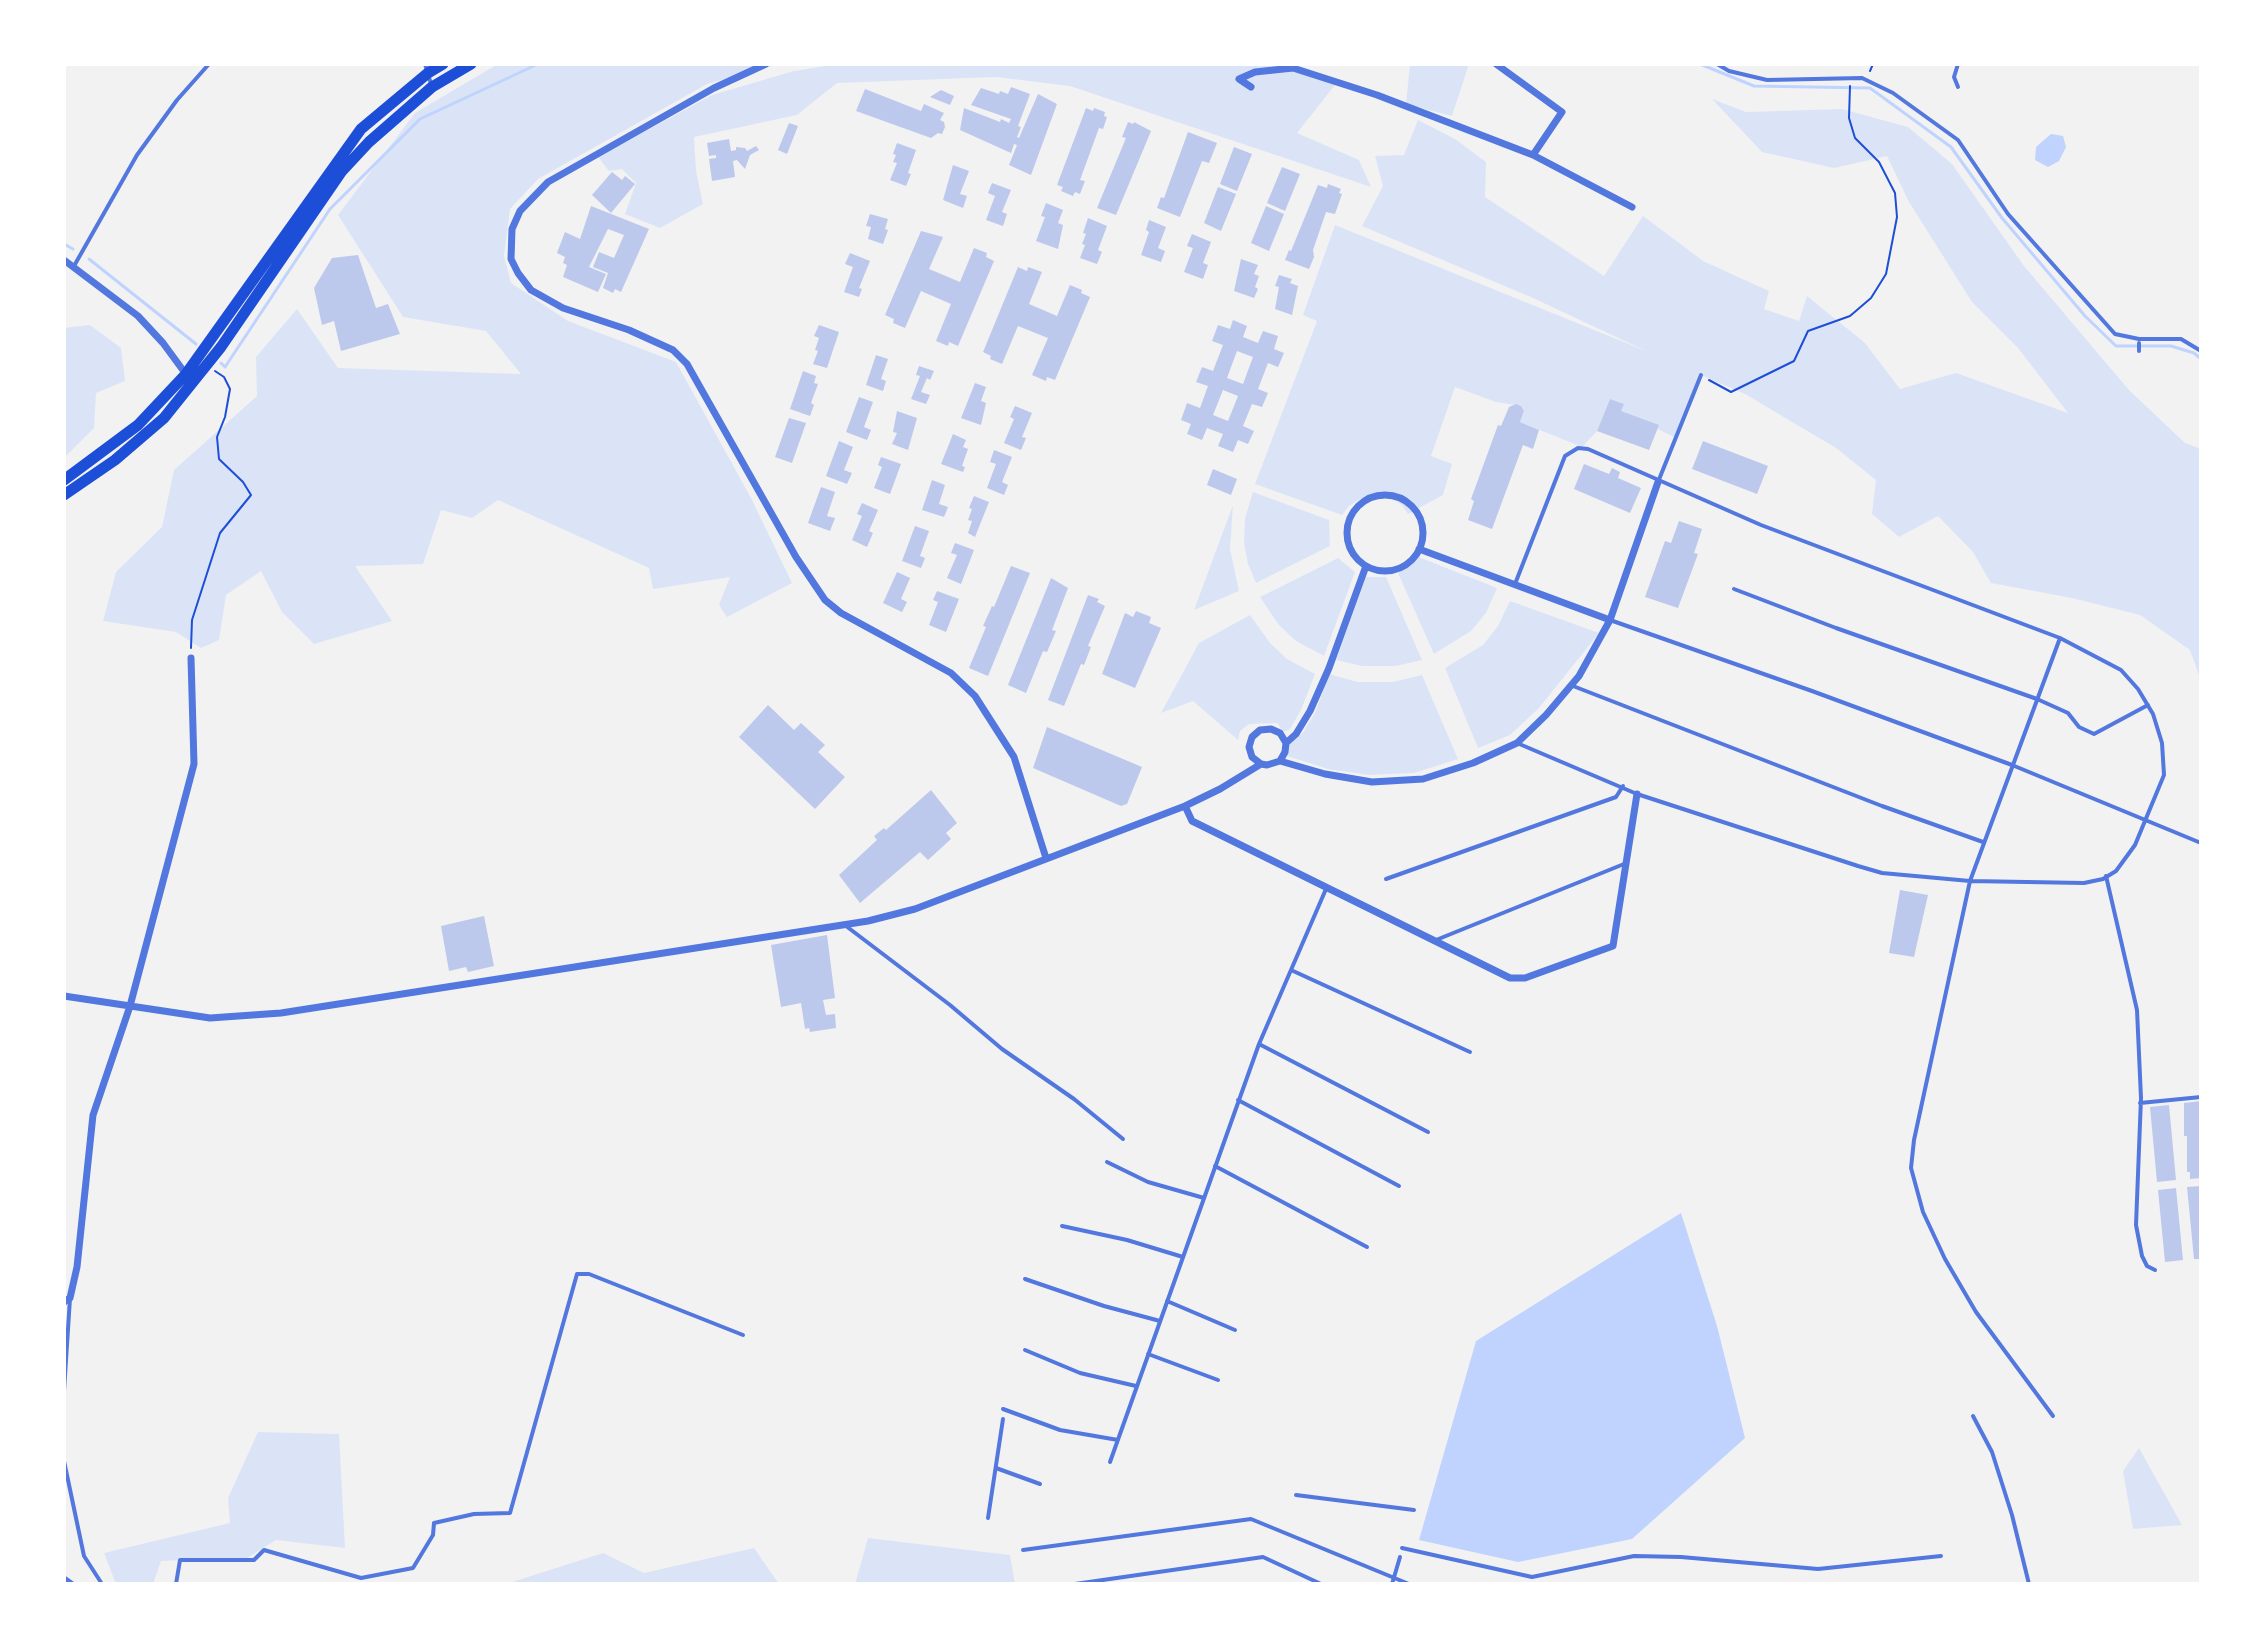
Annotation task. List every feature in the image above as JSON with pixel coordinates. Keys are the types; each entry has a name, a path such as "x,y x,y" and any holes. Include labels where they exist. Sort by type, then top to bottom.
{"main road":[{"path":"64,495 115,460 164,418 361,129 426,68 443,64"},
{"path":"64,480 138,425 189,378 230,334 342,171 369,142 432,87 471,64"}],"street":[{"path":"766,64 714,88 548,182 520,211 512,229 511,259 531,290 563,308 629,330 673,350 687,364 796,557 825,600 841,613 951,673 975,696 1014,757 1046,858"},
{"path":"1496,64 1562,112 1533,155"},
{"path":"1251,87 1239,79 1255,72 1293,66 1533,155 1632,207"},
{"path":"64,260 138,316 189,378"},
{"path":"1280,761 1286,743 1280,733 1271,729 1260,730 1252,737 1249,747 1252,757 1261,764 1280,761 1325,774 1372,782 1423,779 1473,763 1517,743 1579,676 1610,620 1658,482"},
{"path":"1372,498 1401,499 1416,511 1423,530 1419,549 1410,562 1396,570 1381,571 1366,566 1350,548 1347,533 1351,518 1356,509 1372,498"},
{"path":"1419,549 1610,620"},
{"path":"1286,743 1296,734 1310,711 1366,566"},
{"path":"67,1300 77,1267 93,1115 130,1006 194,764 191,658"},
{"path":"64,996 210,1018 281,1013 844,924 915,909 1185,806 1261,764"},
{"path":"1185,806 1192,821 1326,889 1510,978 1525,978 1613,946 1637,794"},
{"path":"64,1579 71,1584"}],"lane":[{"path":"74,266 137,155 177,100 209,64"},
{"path":"1717,64 1729,71 1767,80 1866,79 1893,93 1958,140 2008,214 2115,334 2139,339 2181,339 2201,351"},
{"path":"1958,64 1954,77 1958,87"},
{"path":"426,68 432,87"},
{"path":"2139,343 2139,351"},
{"path":"1658,482 1701,375"},
{"path":"1514,586 1565,456 1578,448 1588,449 1761,525 2060,638 2121,670 2138,689 2153,714 2162,743 2164,775 2147,821 2116,871 2084,883 1970,881 1882,873 1637,794 1517,743"},
{"path":"1734,589 2037,699 2068,713 2079,727 2094,734 2148,705"},
{"path":"1610,620 2012,765 2201,843"},
{"path":"2053,1416 1976,1312 1953,1272 1923,1212 1911,1168 1914,1140 1970,881 2060,638"},
{"path":"1571,685 1983,842"},
{"path":"1386,879 1616,797 1623,786"},
{"path":"1434,940 1626,863"},
{"path":"2106,876 2137,1010 2140,1103 2136,1225 2142,1256 2147,1266 2155,1270"},
{"path":"1110,1462 1259,1044 1326,889"},
{"path":"844,924 1002,1049 1074,1099 1123,1139"},
{"path":"1291,970 1470,1052"},
{"path":"1259,1044 1428,1132"},
{"path":"2140,1103 2201,1097"},
{"path":"1238,1100 1399,1186"},
{"path":"1107,1162 1148,1182 1204,1198"},
{"path":"1215,1166 1367,1247"},
{"path":"1062,1226 1127,1240 1183,1257"},
{"path":"176,1584 180,1560 254,1560 264,1550 361,1578 413,1568 433,1535 434,1523 474,1514 510,1513 577,1274 589,1274 743,1335"},
{"path":"1025,1279 1160,1321"},
{"path":"64,1391 67,1300"},
{"path":"1167,1301 1235,1330"},
{"path":"1025,1350 1080,1373 1137,1386"},
{"path":"1148,1354 1218,1380"},
{"path":"1003,1409 1060,1430 1118,1440"},
{"path":"1973,1416 1992,1452 2029,1584"},
{"path":"988,1518 1003,1419"},
{"path":"64,1461 84,1556 102,1584"},
{"path":"996,1468 1040,1484"},
{"path":"1296,1495 1414,1510"},
{"path":"1023,1550 1251,1519 1393,1581 1409,1584"},
{"path":"1402,1548 1532,1577 1634,1556 1818,1569 1941,1556"},
{"path":"1075,1584 1263,1557 1321,1584"},
{"path":"1393,1581 1400,1557"}],"path":[{"path":"1866,79 1873,64"},
{"path":"1701,375 1731,392 1794,361 1808,331 1850,316 1871,298 1886,274 1897,217 1895,193 1879,162 1855,138 1849,118 1850,84"},
{"path":"191,658 192,620 220,533 251,495 243,482 219,459 217,437 225,417 230,389 224,377"}],"shaded area":[{"path":"498,64 780,64 707,84 538,179 510,209 504,256 511,283 568,321 676,362 751,498 792,583 727,617 719,605 730,577 653,589 649,568 498,500 472,518 441,510 423,564 355,566 392,621 314,644 282,612 261,571 226,595 219,640 201,648 176,632 103,621 116,572 162,527 174,470 257,396 256,357 297,309 338,368 521,374 486,331 403,317 338,215 415,113"},
{"path":"838,64 1293,64 1335,85 1297,133 1359,160 1371,187 1070,86 996,77 837,83 797,115 694,137 696,171 703,204 660,228 625,214 636,183 622,169 609,171 598,157 712,95 794,71"},
{"path":"1410,64 1469,64 1452,116 1406,104"},
{"path":"1712,99 1746,112 1842,109 1908,127 1952,164 2024,266 2129,390 2185,443 2201,449 2201,681 2190,650 2140,615 1991,583 1973,552 1938,516 1899,537 1872,514 1876,480 1836,448 1745,394 1701,375 1676,438 1621,411 1623,404 1610,399 1597,431 1582,447 1520,422 1524,411 1521,406 1496,402 1455,387 1431,456 1452,464 1443,495 1408,514 1401,504 1384,495 1365,496 1349,506 1342,515 1255,484 1317,321 1303,315 1335,225 1646,351 1533,298 1362,226 1383,186 1375,156 1404,155 1418,120 1455,139 1486,162 1485,197 1604,276 1643,216 1703,261 1769,291 1764,309 1799,321 1807,296 1865,343 1900,389 1956,373 2068,413 2018,348 1972,302 1909,202 1887,156 1834,168 1762,152"},
{"path":"90,325 121,348 125,381 96,393 94,428 67,455 64,454 64,328"},
{"path":"1253,492 1329,520 1330,546 1256,583 1244,543 1245,518"},
{"path":"1233,505 1230,549 1239,591 1194,610"},
{"path":"1416,556 1497,588 1486,613 1471,631 1434,654 1398,573"},
{"path":"1338,558 1355,572 1324,656 1296,641 1279,625 1260,597"},
{"path":"1366,577 1386,577 1422,660 1396,666 1362,666 1336,660"},
{"path":"1510,601 1599,633 1539,708 1510,735 1478,748 1445,668 1483,645 1498,626"},
{"path":"1250,615 1270,643 1287,659 1315,674 1290,729 1284,732 1277,723 1249,724 1240,731 1238,740 1193,701 1161,713 1199,643"},
{"path":"1329,674 1357,682 1393,682 1422,675 1458,759 1414,773 1369,775 1328,769 1284,755 1289,739 1302,734 1315,713"},
{"path":"258,1432 339,1434 345,1548 276,1540 247,1558 161,1561 153,1584 116,1584 104,1553 230,1523 228,1498"},
{"path":"2139,1448 2182,1525 2133,1529 2123,1471"},
{"path":"868,1538 1010,1555 1015,1584 855,1584"},
{"path":"754,1548 779,1584 506,1584 603,1553 644,1573"}],"water":[{"path":"2051,134 2063,136 2066,147 2059,161 2048,167 2035,160 2036,147"},
{"path":"1681,1213 1717,1326 1745,1438 1632,1539 1518,1562 1419,1540 1476,1341"}],"building":[{"path":"1011,87 1030,94 1018,126 1021,127 1019,138 1038,94 1057,104 1031,175 1009,165 1017,145 1014,144 1011,153 960,130 964,108 1009,123 1011,119 971,105 981,88 1008,94"},
{"path":"865,89 921,111 924,104 944,113 940,120 945,127 942,134 931,138 856,111"},
{"path":"941,90 954,96 950,105 930,97"},
{"path":"1086,108 1105,112 1104,116 1107,117 1103,129 1099,128 1080,180 1085,181 1080,194 1075,192 1073,196 1061,191 1063,187 1057,185"},
{"path":"1128,122 1151,131 1116,215 1097,208 1126,138 1122,137"},
{"path":"789,123 798,126 787,154 778,150"},
{"path":"1188,132 1217,143 1209,163 1202,161 1180,217 1157,208 1161,197 1164,198"},
{"path":"729,139 731,151 736,147 747,151 756,146 759,150 750,155 745,169 737,160 733,161 735,177 712,181 709,159 716,158 716,155 709,156 707,143"},
{"path":"897,143 916,150 906,186 890,180 897,163 893,162 896,155 893,154"},
{"path":"1234,147 1252,154 1237,191 1220,184"},
{"path":"953,165 969,171 960,194 967,196 963,208 943,200"},
{"path":"1282,167 1300,174 1285,211 1267,203"},
{"path":"612,172 622,180 625,176 635,184 611,213 592,195"},
{"path":"992,183 1011,190 1002,212 1007,214 1003,226 986,220 995,196 988,193"},
{"path":"1328,184 1341,189 1339,193 1342,194 1335,214 1326,212 1309,269 1285,260 1318,185 1327,188"},
{"path":"1218,187 1236,194 1221,231 1204,223"},
{"path":"1046,203 1063,210 1058,223 1063,225 1058,249 1036,241 1045,217 1041,216"},
{"path":"591,206 649,229 621,292 615,289 613,293 603,288 608,273 593,267 599,252 614,258 624,235 608,229 589,267 606,274 598,292 563,277 567,265 563,263 565,257 557,253 565,232 580,239"},
{"path":"1266,206 1284,214 1269,251 1251,243"},
{"path":"870,214 888,219 883,244 868,239 871,227 866,226"},
{"path":"1088,218 1107,226 1098,250 1102,252 1097,264 1080,258"},
{"path":"1149,220 1166,227 1158,248 1165,251 1161,262 1141,255 1149,232 1146,230"},
{"path":"921,231 943,237 929,269 960,282 974,248 987,253 986,257 994,261 958,346 936,341 951,304 921,291 905,328 885,315"},
{"path":"1192,234 1211,242 1203,263 1208,265 1203,279 1184,272 1193,248 1187,246"},
{"path":"850,253 870,261 859,288 862,289 859,297 844,292 853,267 845,264"},
{"path":"358,255 376,308 388,304 400,334 341,351 334,321 322,325 314,288 332,258"},
{"path":"1241,259 1258,265 1254,274 1259,276 1255,287 1258,289 1254,298 1234,291"},
{"path":"1018,267 1042,272 1029,304 1057,316 1070,285 1090,297 1055,380 1047,377 1046,381 1032,375 1048,338 1018,326 1002,364 983,352"},
{"path":"1279,275 1292,279 1290,283 1298,286 1292,315 1275,309 1279,287 1275,286"},
{"path":"1233,320 1247,326 1243,337 1258,343 1263,331 1278,336 1274,349 1284,353 1278,367 1268,363 1258,389 1268,393 1262,407 1252,404 1243,426 1254,431 1248,444 1238,440 1233,452 1218,446 1223,434 1207,428 1202,440 1187,434 1191,424 1181,420 1187,403 1200,408 1208,386 1196,382 1202,367 1213,371 1223,345 1212,341 1218,325 1230,329","holes":["1237,351 1253,357 1243,384 1227,378","1223,390 1238,396 1228,421 1213,415"]},
{"path":"819,325 839,332 827,368 813,364 819,338 814,336"},
{"path":"876,355 888,359 881,379 886,381 883,391 866,385"},
{"path":"919,366 934,371 921,392 930,395 926,404 911,399 920,376 916,375"},
{"path":"803,371 816,376 814,383 818,384 810,416 790,409"},
{"path":"975,383 986,387 981,401 986,403 981,425 961,418"},
{"path":"859,397 873,402 864,427 871,430 867,440 846,432"},
{"path":"1610,399 1624,404 1621,411 1659,425 1649,450 1597,431"},
{"path":"1516,404 1524,411 1520,422 1539,430 1533,449 1523,445 1492,529 1468,520 1474,501 1471,499 1498,425 1501,426 1509,407"},
{"path":"1015,406 1032,413 1022,437 1026,438 1021,450 1004,443 1014,419 1010,417"},
{"path":"897,411 917,418 908,450 892,444 897,433 893,432"},
{"path":"789,418 806,423 792,463 775,457"},
{"path":"953,434 966,440 963,447 968,449 963,472 941,464"},
{"path":"839,441 853,447 844,470 852,473 847,484 826,476"},
{"path":"1703,441 1768,466 1757,494 1692,469"},
{"path":"994,450 1012,457 1002,482 1008,485 1004,495 987,488 996,464 990,462"},
{"path":"881,457 901,464 890,494 874,488 882,467 878,465"},
{"path":"1584,464 1609,474 1612,468 1620,472 1618,478 1641,488 1630,513 1574,489"},
{"path":"1213,469 1237,479 1231,495 1207,485"},
{"path":"932,480 945,485 939,504 948,507 944,517 922,510"},
{"path":"821,487 835,492 827,516 835,518 830,531 808,523"},
{"path":"974,496 989,502 975,537 968,533 972,521 968,520 972,509 969,508"},
{"path":"862,503 878,510 869,531 873,533 867,547 852,540 862,516 857,514"},
{"path":"1679,521 1702,529 1694,553 1698,554 1678,608 1645,597 1665,541 1671,543"},
{"path":"915,526 929,531 920,556 925,558 921,568 902,561"},
{"path":"955,543 974,550 961,584 947,578 957,555 951,553"},
{"path":"1011,566 1030,573 988,676 969,668 986,627 983,626"},
{"path":"897,572 910,578 901,599 907,602 902,612 883,603"},
{"path":"1051,578 1068,588 1052,630 1056,631 1047,652 1043,651 1026,693 1008,685"},
{"path":"937,591 959,599 946,632 929,625 938,602 933,600"},
{"path":"1088,595 1099,599 1097,602 1105,606 1088,646 1091,647 1084,665 1081,664 1064,706 1048,700"},
{"path":"1136,611 1151,617 1149,623 1161,628 1135,688 1102,674 1125,613 1133,617"},
{"path":"768,705 794,730 801,723 825,745 818,752 845,777 815,809 739,737"},
{"path":"1047,727 1142,767 1127,804 1121,806 1033,768"},
{"path":"931,790 957,823 946,833 951,839 928,860 920,852 860,903 839,875 877,840 874,836 884,828 886,830"},
{"path":"1900,890 1928,895 1914,957 1889,953"},
{"path":"484,916 494,966 468,972 466,967 449,971 441,926"},
{"path":"827,935 835,998 823,1000 826,1015 835,1014 836,1028 810,1032 809,1028 805,1029 801,1003 781,1007 771,945"},
{"path":"2201,1101 2201,1178 2190,1179 2190,1172 2187,1172 2187,1136 2184,1136 2184,1103"},
{"path":"2169,1105 2176,1180 2157,1182 2150,1107"},
{"path":"2201,1186 2201,1259 2194,1259 2187,1187"},
{"path":"2176,1188 2183,1260 2165,1262 2158,1190"}],"waterway":[{"path":"221,363 225,367 330,209 420,119 538,64"},
{"path":"1700,64 1754,86 1870,88 1951,147 2002,218 2085,316 2116,346 2171,346 2194,353 2201,359"},
{"path":"64,244 73,249"},
{"path":"89,259 196,344"}]}
